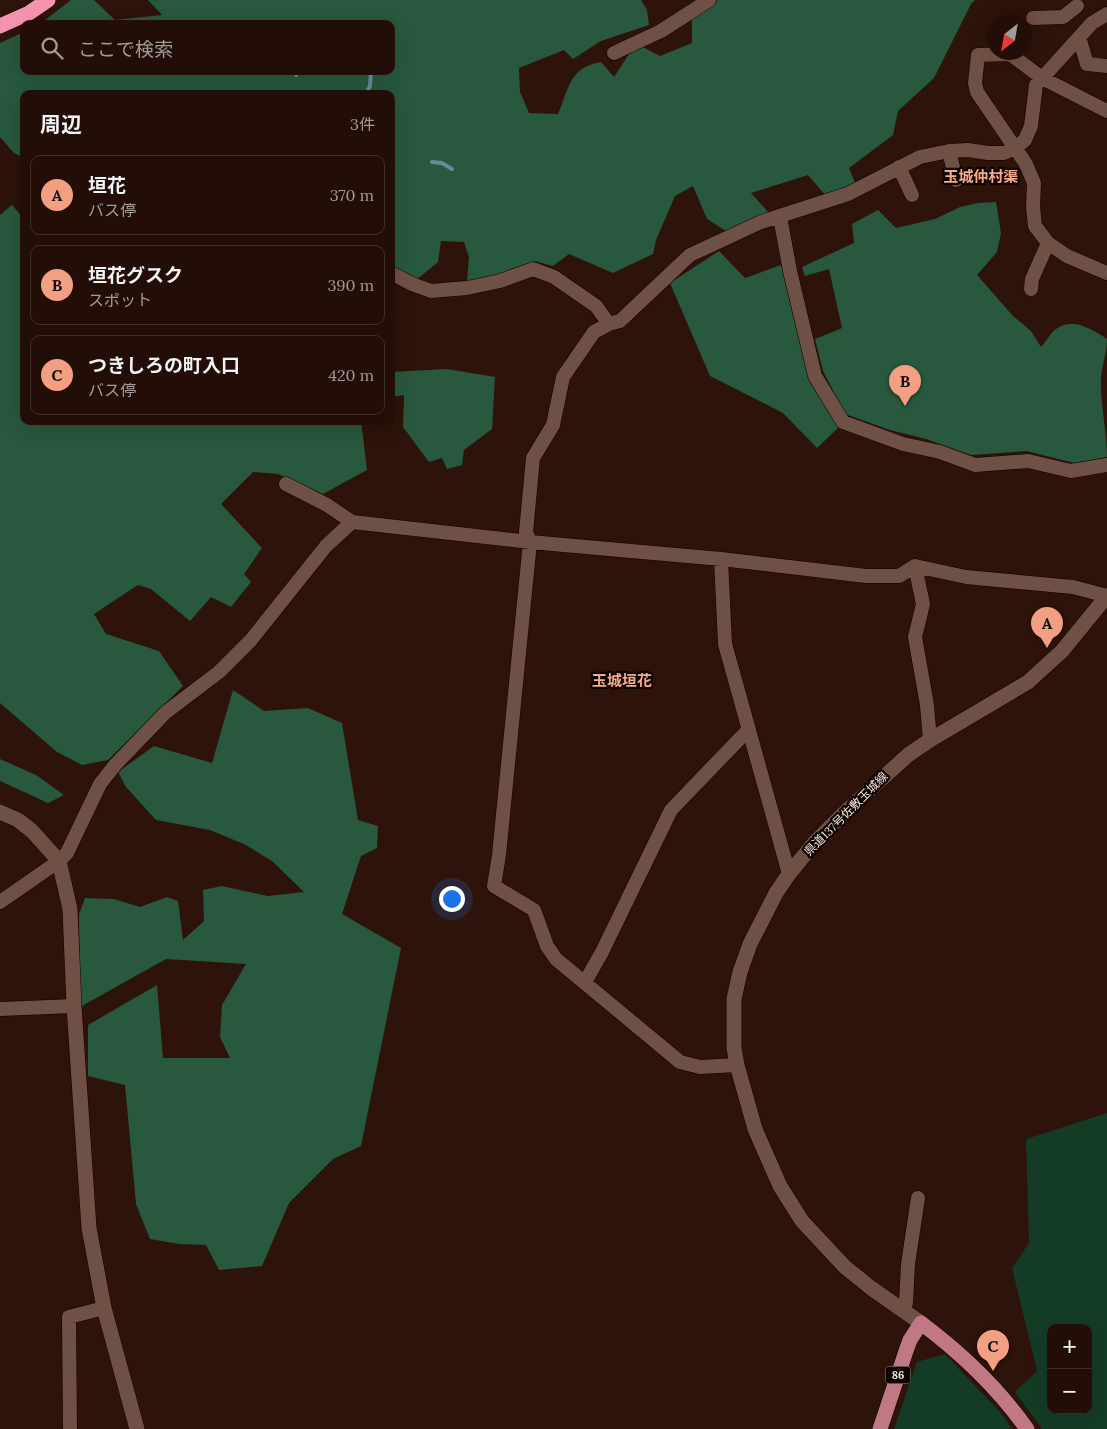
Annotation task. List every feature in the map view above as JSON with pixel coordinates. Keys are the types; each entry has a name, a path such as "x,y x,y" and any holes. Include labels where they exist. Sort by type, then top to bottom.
{"highway":[{"path":"0,26 29,13 48,0"}],"main road":[{"name":"県道137号佐敷玉城線","path":"921,1323 845,1267 802,1221 777,1180 755,1129 736,1065 734,999 740,972 776,893 815,842 908,755 1028,682 1062,651 1107,596"},
{"path":"0,812 18,820 32,831 59,861 70,909 74,1006 89,1228 104,1308 137,1429"},
{"path":"921,1323 939,1336 980,1373 1027,1429"},
{"name":"86","path":"880,1429 910,1340 921,1323"}],"street":[{"path":"614,53 661,31 709,0"},
{"path":"1033,18 1063,17 1075,3 1081,13 1092,23 1107,24"},
{"path":"736,1065 700,1067 680,1062 556,959 547,946 534,910 494,886 499,856 530,542 526,532 534,458 553,425 564,377 594,332 608,324 620,321 690,255 761,222 848,194 920,157 949,151 968,150 1004,153 1015,148 1025,140 1031,126 1036,85 1092,23 1107,14"},
{"path":"1079,37 1086,64 1107,66"},
{"path":"1107,112 1042,78 1010,54 978,55 975,83 977,92 1026,164 1034,183 1032,207 1035,226 1048,243 1067,256 1107,273"},
{"path":"949,151 956,180"},
{"path":"899,167 912,195"},
{"path":"780,216 790,270 815,376 842,422 903,444 940,452 974,465 1028,461 1070,471 1107,465"},
{"path":"1031,289 1032,279 1048,243"},
{"path":"395,275 431,291 467,288 500,281 533,269 554,278 596,306 608,324"},
{"path":"286,484 327,505 352,522 530,542 721,559 866,576 899,576 916,566 966,577 1073,587 1107,596"},
{"path":"0,902 59,861 67,853 100,784 114,765 165,713 219,672 250,640 326,546 352,522"},
{"path":"721,559 725,644 789,874"},
{"path":"916,566 923,604 915,637 927,705 930,740"},
{"path":"585,982 602,952 671,810 749,729"},
{"path":"0,1009 74,1006"},
{"path":"903,1310 906,1303 908,1264 918,1198"},
{"path":"70,1429 69,1317 104,1308"}],"green space":[{"path":"71,0 94,0 115,20 45,20"},
{"path":"148,0 641,0 647,10 649,25 601,41 573,59 564,50 519,68 520,92 529,113 558,114 572,80 582,69 601,62 614,77 631,51 643,47 660,56 692,43 692,18 710,7 717,0 975,0 971,4 934,78 898,111 893,135 849,168 855,183 826,196 808,175 751,193 769,213 726,231 707,219 693,186 675,196 656,240 653,254 613,273 569,254 553,266 535,261 495,276 467,282 469,257 464,242 441,241 438,262 415,281 395,271 395,90 20,90 20,156 14,153 0,137 0,43 20,34 20,75 395,75 395,20 115,20 162,15"},
{"path":"996,202 1001,233 997,252 977,275 1013,316 1031,331 1041,347 1054,331 1069,324 1089,328 1107,339 1101,388 1107,457 1074,463 1027,451 971,455 845,414 823,371 815,339 842,328 829,269 805,276 802,267 854,243 852,224 878,210 896,228 935,219 960,207"},
{"path":"12,205 20,214 20,425 361,425 367,470 323,494 278,474 253,472 221,504 262,548 244,574 251,582 231,607 211,597 190,621 151,589 138,585 94,614 106,634 159,651 183,686 108,760 82,765 57,752 0,703 0,215"},
{"path":"719,251 745,278 781,265 809,381 839,427 817,448 783,413 710,376 670,283"},
{"path":"447,369 495,377 492,429 464,450 462,465 447,469 442,458 429,462 403,427 404,395 395,396 395,372"},
{"path":"233,690 264,711 308,708 342,723 358,820 378,826 377,848 361,856 342,914 401,948 361,1146 333,1159 289,1203 262,1266 219,1270 206,1245 179,1244 150,1239 136,1204 125,1085 88,1076 88,1025 157,985 163,1058 230,1058 220,1037 222,1005 246,964 166,959 80,1007 79,914 85,898 114,899 140,907 167,897 178,901 183,940 204,921 203,890 222,886 268,896 304,892 272,861 246,845 210,830 156,820 126,787 118,772 154,746 212,763"},
{"path":"0,759 36,775 64,795 48,803 0,781"},
{"path":"1107,1113 1107,1429 1042,1429 1015,1392 1037,1371 1012,1268 1029,1243 1026,1139"},
{"path":"945,1354 1001,1413 1012,1429 894,1429 917,1362"}],"waterway":[{"path":"368,90 371,75"},
{"path":"432,162 442,163 452,169"}],"place":[{"name":"垣花グスク","path":"905,406"},
{"name":"垣花","path":"1047,648"},
{"name":"つきしろの町入口","path":"993,1371"}],"district":[{"name":"玉城仲村渠","path":"981,177"},
{"name":"玉城垣花","path":"622,681"}]}
